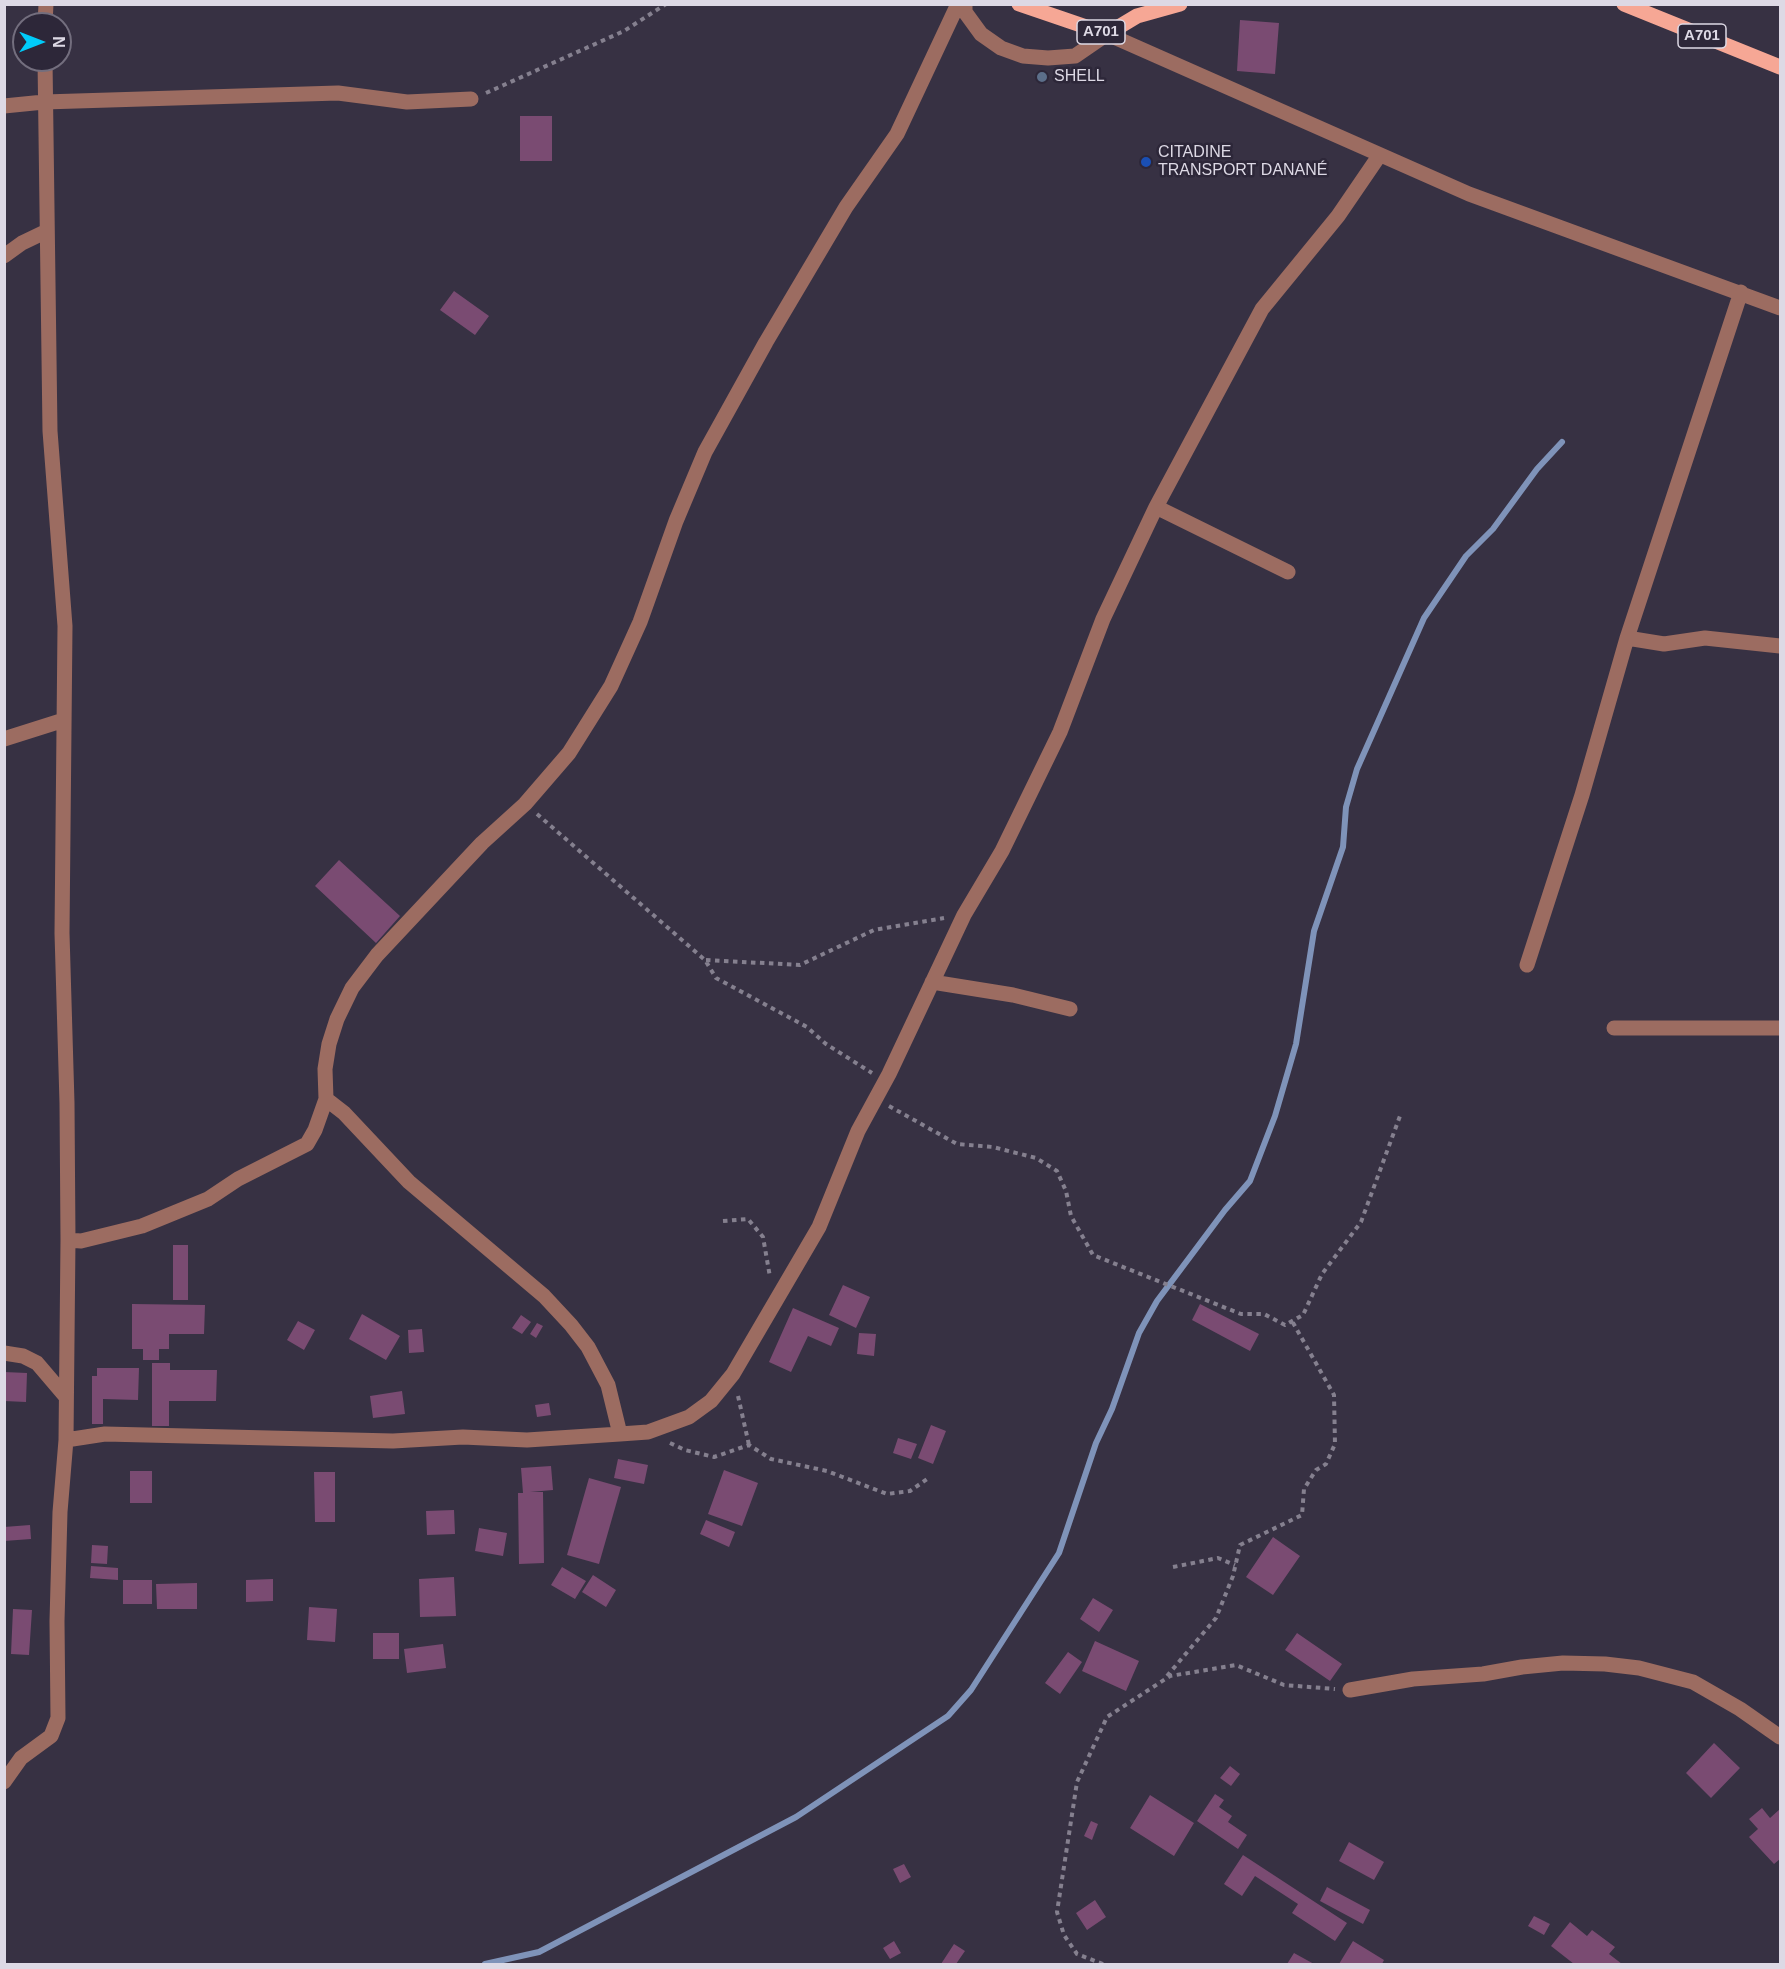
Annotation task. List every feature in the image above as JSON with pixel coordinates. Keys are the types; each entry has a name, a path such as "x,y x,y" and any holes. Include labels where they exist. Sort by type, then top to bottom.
{"main road":[{"name":"A701","path":"1019,4 1107,34 1137,16 1180,4"},
{"name":"A701","path":"1624,4 1780,67"}],"street":[{"path":"68,1240 81,1241 142,1226 208,1199 238,1179 307,1144 315,1130 326,1099 325,1068 328,1044 352,988 377,955 482,843 525,804 569,753 611,686 640,622 676,521 705,452 846,207 897,134 958,4"},
{"path":"965,4 965,12 981,34 1001,48 1023,56 1048,58 1075,56 1107,34 1469,194 1780,308"},
{"path":"4,1782 21,1758 51,1736 57,1723 60,1512 66,1440 67,1093 62,933 65,626 51,431 45,72"},
{"path":"4,106 44,102 338,93 407,102 471,99"},
{"path":"66,1440 105,1434 393,1441 463,1437 528,1440 648,1432 690,1417 711,1401 734,1374 777,1296 819,1227 858,1131 885,1081 964,915 1002,851 1060,732 1103,619 1156,507 1262,309 1338,216 1379,156"},
{"path":"4,256 22,243 47,231"},
{"path":"1527,965 1582,795 1627,638 1741,292"},
{"path":"1156,507 1288,572"},
{"path":"1627,638 1664,644 1705,638 1780,646"},
{"path":"4,739 64,720"},
{"path":"932,982 1012,995 1070,1009"},
{"path":"1614,1028 1780,1028"},
{"path":"326,1099 344,1113 409,1182 544,1296 571,1325 588,1347 608,1385 620,1434"},
{"path":"4,1353 23,1356 37,1363 66,1397"},
{"path":"1350,1690 1413,1679 1484,1674 1542,1665 1605,1664 1662,1673 1693,1683 1740,1709 1780,1737"}],"path":[{"path":"471,99 624,31 666,4"},
{"path":"525,804 705,960 716,978 807,1027 826,1044 885,1081"},
{"path":"705,960 800,965 874,930 964,915"},
{"path":"876,1097 957,1144 993,1147 1036,1158 1058,1171 1066,1191 1071,1216 1093,1255 1241,1314 1264,1314 1285,1325 1303,1315 1322,1274 1361,1222 1372,1186 1400,1116"},
{"path":"723,1221 748,1219 763,1237 772,1284 777,1296"},
{"path":"1103,1965 1077,1954 1064,1935 1057,1912 1077,1782 1107,1717 1164,1679 1216,1618 1233,1576 1240,1545 1302,1515 1304,1489 1316,1470 1326,1464 1335,1444 1334,1395 1292,1321"},
{"path":"734,1374 749,1445 771,1459 827,1471 887,1494 910,1491 930,1477"},
{"path":"648,1432 686,1450 714,1457 749,1445"},
{"path":"1173,1567 1218,1558 1235,1565"},
{"path":"1164,1679 1236,1665 1284,1685 1350,1690"}],"building":[{"path":"1240,20 1279,23 1275,74 1237,71"},
{"path":"520,116 552,116 552,161 520,161"},
{"path":"454,291 489,316 475,335 440,310"},
{"path":"339,860 400,916 376,943 315,886"},
{"path":"173,1245 188,1245 188,1300 173,1300"},
{"path":"843,1285 870,1297 856,1328 829,1315"},
{"path":"132,1304 205,1305 204,1334 169,1334 169,1349 159,1349 159,1360 143,1360 143,1349 132,1349"},
{"path":"1200,1304 1259,1334 1250,1351 1192,1320"},
{"path":"793,1308 839,1328 831,1346 808,1336 791,1372 769,1362"},
{"path":"362,1314 400,1336 386,1360 349,1339"},
{"path":"521,1315 531,1322 522,1334 512,1328"},
{"path":"298,1321 315,1330 304,1350 287,1340"},
{"path":"537,1323 543,1326 536,1338 530,1334"},
{"path":"422,1329 424,1352 409,1353 408,1330"},
{"path":"859,1333 876,1334 874,1356 857,1354"},
{"path":"152,1363 170,1363 170,1370 217,1370 216,1401 169,1401 169,1426 152,1426"},
{"path":"97,1368 139,1368 138,1400 103,1399 103,1424 92,1424 92,1376 97,1376"},
{"path":"4,1372 27,1373 26,1402 4,1401"},
{"path":"402,1391 405,1414 373,1418 370,1396"},
{"path":"549,1403 551,1415 537,1417 535,1405"},
{"path":"931,1425 946,1431 933,1464 918,1458"},
{"path":"898,1438 917,1444 911,1459 893,1453"},
{"path":"618,1459 648,1465 644,1484 614,1478"},
{"path":"551,1466 553,1490 530,1492 543,1492 544,1563 519,1564 518,1493 523,1493 521,1468"},
{"path":"724,1470 758,1483 742,1526 708,1514"},
{"path":"130,1471 152,1471 152,1503 130,1503"},
{"path":"314,1472 335,1472 335,1522 315,1522"},
{"path":"589,1478 621,1487 599,1564 567,1555"},
{"path":"454,1510 455,1534 427,1535 426,1511"},
{"path":"706,1520 735,1532 729,1547 700,1534"},
{"path":"30,1525 31,1539 4,1541 4,1527"},
{"path":"479,1528 507,1533 503,1556 475,1551"},
{"path":"1273,1537 1300,1556 1273,1595 1246,1577"},
{"path":"92,1545 108,1546 107,1564 91,1563"},
{"path":"91,1566 118,1568 118,1580 90,1578"},
{"path":"562,1567 586,1581 575,1599 551,1585"},
{"path":"593,1575 616,1590 606,1607 582,1592"},
{"path":"454,1577 456,1616 420,1617 419,1579"},
{"path":"273,1579 273,1601 246,1602 246,1580"},
{"path":"123,1580 152,1580 152,1604 123,1604"},
{"path":"197,1583 197,1609 157,1609 156,1584"},
{"path":"1093,1598 1113,1610 1099,1632 1080,1619"},
{"path":"309,1607 337,1609 335,1642 307,1640"},
{"path":"13,1609 32,1610 29,1655 11,1654"},
{"path":"373,1633 399,1633 399,1659 373,1659"},
{"path":"1297,1633 1342,1664 1330,1681 1285,1650"},
{"path":"1095,1641 1139,1661 1126,1691 1082,1671"},
{"path":"443,1644 446,1668 407,1673 404,1649"},
{"path":"1068,1652 1082,1662 1060,1694 1045,1683"},
{"path":"1714,1743 1740,1768 1711,1798 1686,1773"},
{"path":"1230,1766 1240,1774 1231,1786 1220,1778"},
{"path":"1215,1794 1224,1800 1219,1807 1232,1816 1228,1822 1247,1835 1238,1849 1197,1821"},
{"path":"1150,1795 1194,1823 1174,1856 1130,1828"},
{"path":"1762,1808 1770,1818 1780,1809 1780,1859 1774,1864 1749,1837 1758,1829 1749,1819"},
{"path":"1091,1821 1098,1824 1092,1840 1084,1836"},
{"path":"1349,1842 1384,1862 1374,1880 1339,1861"},
{"path":"1243,1855 1347,1923 1335,1941 1292,1913 1298,1904 1255,1876 1242,1896 1224,1884"},
{"path":"904,1864 911,1877 900,1883 893,1869"},
{"path":"1327,1887 1370,1910 1363,1924 1320,1901"},
{"path":"1095,1900 1106,1917 1087,1930 1076,1913"},
{"path":"1534,1916 1550,1924 1544,1935 1528,1926"},
{"path":"1570,1922 1587,1936 1592,1930 1615,1947 1609,1954 1622,1964 1574,1964 1551,1946"},
{"path":"894,1941 901,1953 890,1959 883,1948"},
{"path":"1353,1941 1384,1960 1382,1964 1339,1964"},
{"path":"954,1944 965,1951 956,1964 941,1964"},
{"path":"1294,1953 1314,1964 1287,1964"}],"waterway":[{"path":"485,1964 539,1952 796,1817 948,1716 971,1690 1059,1553 1096,1443 1112,1409 1139,1333 1157,1301 1225,1210 1250,1181 1275,1116 1296,1044 1314,931 1343,847 1346,807 1357,769 1424,618 1466,556 1493,529 1537,469 1562,442"}],"place":[{"name":"SHELL","path":"1042,77"},
{"name":"CITADINE TRANSPORT DANANÉ","path":"1146,162"}]}
